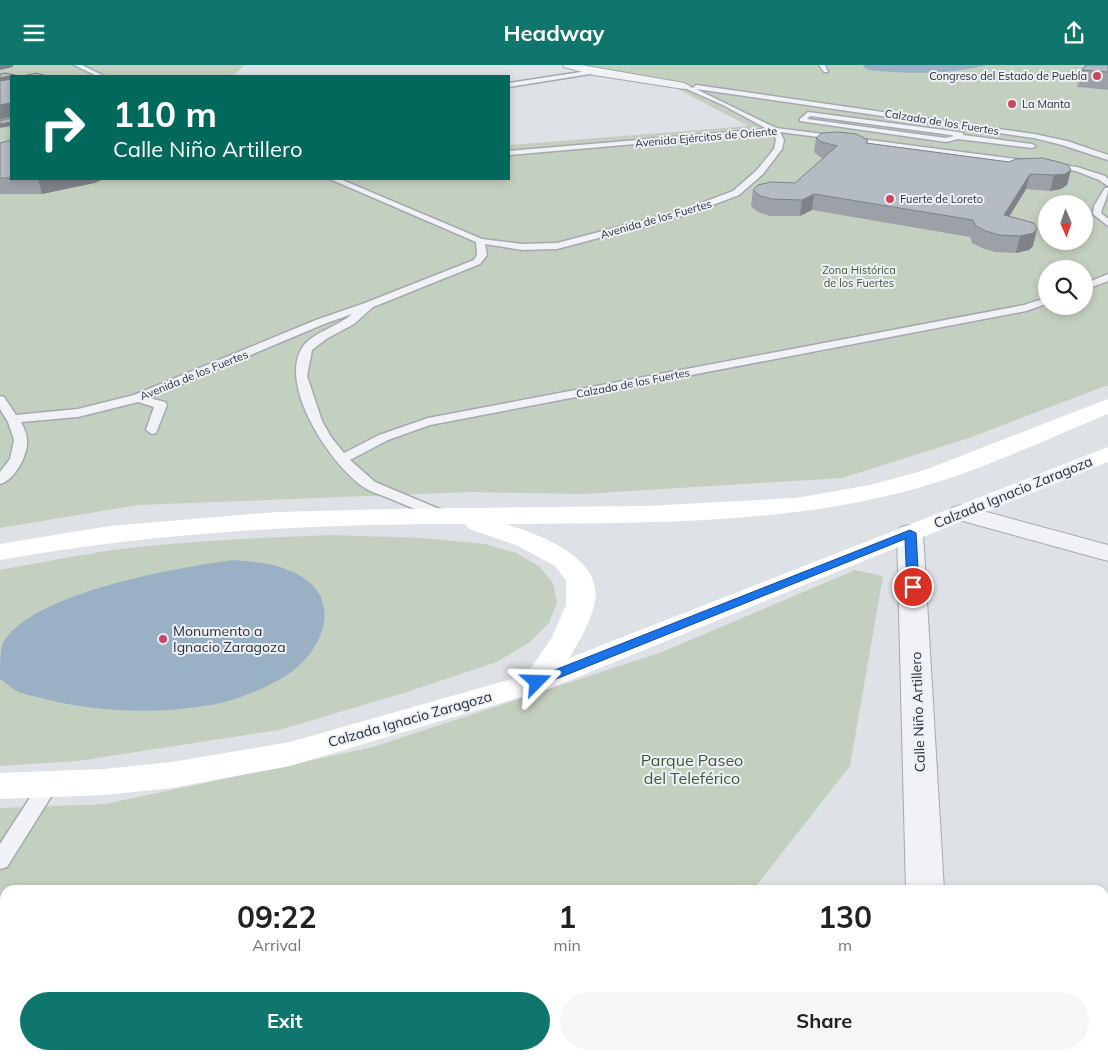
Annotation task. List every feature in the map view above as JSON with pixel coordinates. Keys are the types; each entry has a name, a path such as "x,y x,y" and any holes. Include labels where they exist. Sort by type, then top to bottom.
{"main road":[{"path":"0,552 32,545 177,527 329,518 672,513 821,502 876,491 945,472 1108,406"},
{"name":"Calzada Ignacio Zaragoza","path":"0,786 104,782 172,775 290,754 537,682 1108,454"},
{"path":"444,516 490,526 525,539 565,560 580,581 580,605 565,640 537,682"}],"street":[{"name":"Calzada de los Fuertes","path":"568,65 594,72 684,86"},
{"path":"961,513 1108,553"},
{"name":"Calle Niño Artillero","path":"910,533 925,885"}],"lane":[{"path":"77,65 99,75"},
{"path":"510,85 594,72"},
{"name":"Calzada de los Fuertes","path":"684,86 1034,136 1108,158"},
{"name":"Calzada de los Fuertes","path":"684,86 725,104"},
{"path":"753,95 732,97 726,99 725,104 775,130"},
{"path":"793,101 813,114"},
{"path":"958,137 960,135 951,133 813,114 808,114 802,120 946,140 958,137 1039,147"},
{"name":"Avenida Ejércitos de Oriente","path":"510,153 775,130 1077,169 1102,178 1108,184"},
{"name":"Avenida de los Fuertes","path":"14,419 78,413 138,399 320,322 369,305 477,262 482,255 480,241 522,247 557,246 686,212 736,193 760,172 778,149 780,140 775,130"},
{"path":"1049,148 1098,154"},
{"path":"947,159 954,153"},
{"path":"340,180 480,241"},
{"path":"1108,190 1098,206 1097,214 1108,223"},
{"path":"1093,283 1108,277"},
{"name":"Calzada de los Fuertes","path":"342,460 369,443 394,431 428,422 1026,309 1038,304"},
{"name":"Avenida de los Fuertes","path":"342,460 325,438 316,421 301,376 302,359 307,348 313,342 350,322 369,305"},
{"path":"138,399 161,405 152,430"},
{"path":"0,400 14,419 22,436 18,458 0,480"},
{"path":"342,460 370,485 444,516"},
{"path":"0,861 49,784"}],"green space":[{"name":"Zona Histórica de los Fuertes","path":"0,65 245,65 233,75 10,75 10,180 510,180 510,145 748,126 657,78 596,69 584,65 1096,65 1078,87 1108,90 1108,385 969,438 842,478 583,494 472,492 138,505 0,528"},
{"path":"334,535 421,538 485,544 516,553 539,566 553,583 557,602 549,623 530,642 497,662 404,693 279,730 78,761 0,766 0,570 92,553 147,546 240,539"},
{"name":"Parque Paseo del Teleférico","path":"855,570 883,576 850,766 757,885 0,885 0,808 105,804 373,747 662,652"}],"water":[{"path":"864,65 986,65 957,71 913,73 869,70 863,67"},
{"name":"Monumento a Ignacio Zaragoza","path":"233,560 273,565 295,573 311,583 320,596 324,609 324,624 319,639 311,652 300,665 269,685 250,694 220,703 189,708 145,711 101,709 58,702 20,693 0,679 2,645 17,627 41,611 72,597 143,576"}],"building":[{"path":"1086,65 1108,65 1108,72 1082,70"},
{"path":"5,73 15,75 0,78 0,74"},
{"path":"36,73 43,75 27,75"},
{"path":"10,79 10,103 0,105 0,81"},
{"path":"10,118 10,122 0,124 0,121"},
{"name":"Fuerte de Loreto","path":"822,133 856,134 868,140 866,143 1009,162 1016,159 1042,158 1068,165 1071,170 1065,174 1030,174 1004,215 1034,223 1037,229 1034,233 1020,236 999,235 986,231 976,226 973,220 814,194 802,200 772,199 760,196 753,190 758,185 771,182 795,183 837,146 822,142 816,138"},
{"path":"10,140 10,178 0,178 0,143"}],"place":[{"name":"Congreso del Estado de Puebla","path":"1097,76"},
{"name":"La Manta","path":"1012,104"},
{"name":"Fuerte de Loreto","path":"890,199"},
{"name":"Monumento a Ignacio Zaragoza","path":"163,639"}],"route":[{"path":"537,682 910,533 913,587"}]}
